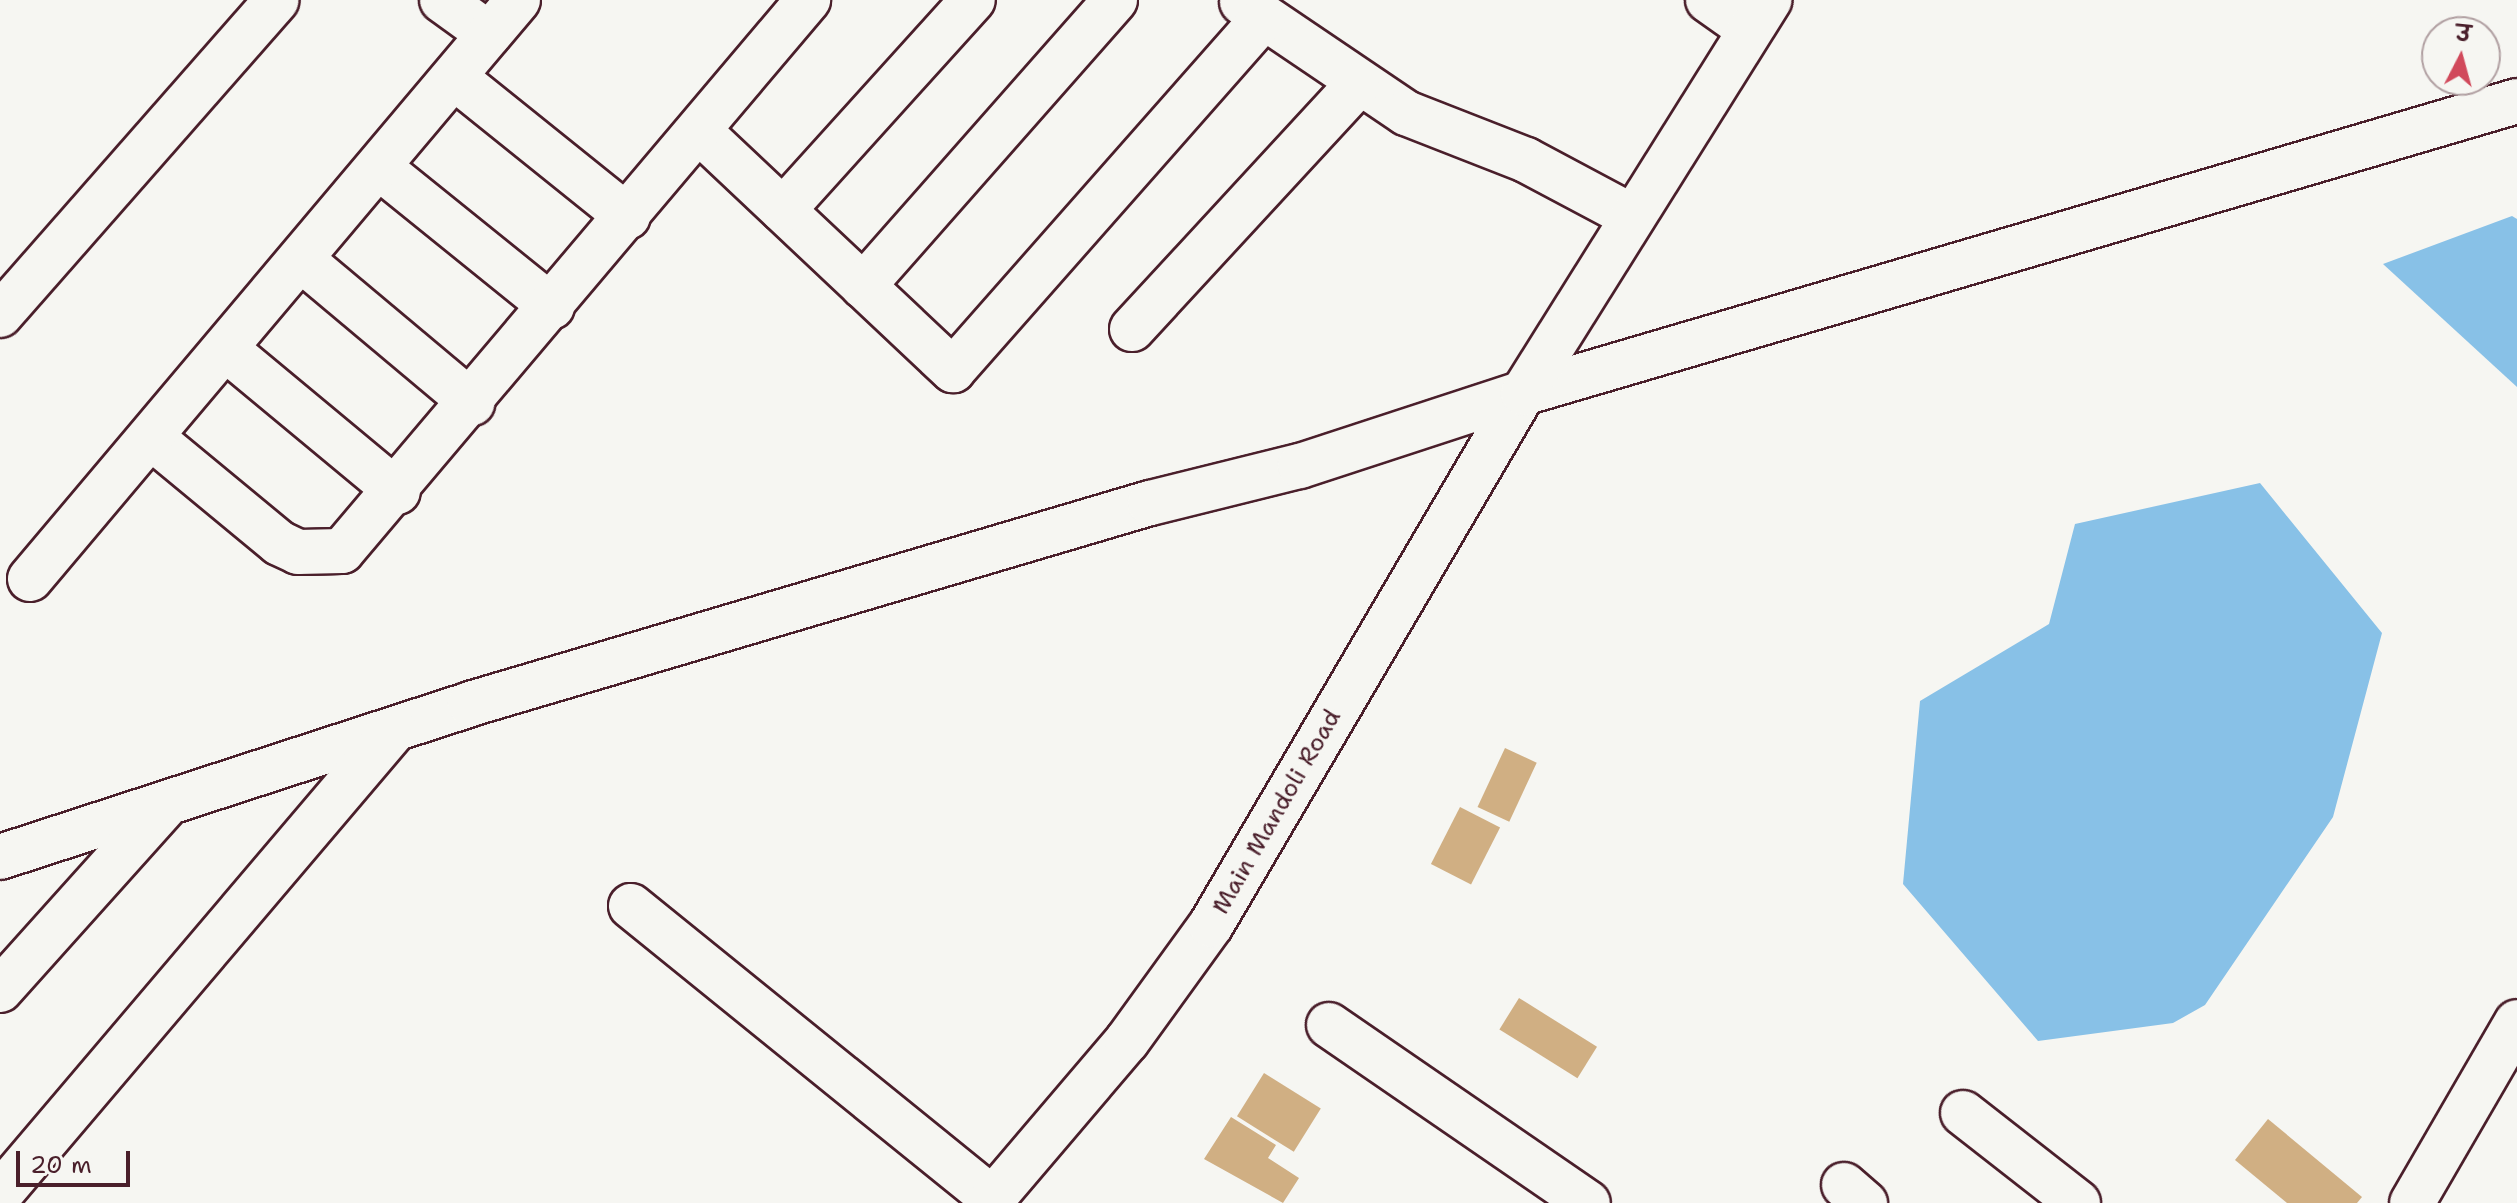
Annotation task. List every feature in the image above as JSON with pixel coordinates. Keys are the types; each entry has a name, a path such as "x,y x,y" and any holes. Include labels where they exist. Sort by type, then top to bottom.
{"street":[{"path":"0,315 277,0"},
{"path":"442,0 489,34"},
{"path":"30,579 303,261 518,0"},
{"path":"151,437 298,552 342,551 398,492 808,0"},
{"path":"783,210 973,0"},
{"path":"863,286 1115,0"},
{"path":"1708,0 1759,15"},
{"path":"699,131 953,370 1251,10 1357,85 1633,217"},
{"name":"Main Mandoli Road","path":"991,1201 1127,1041 1211,925 1523,393 1759,15"},
{"path":"454,77 628,217"},
{"path":"1132,329 1357,85"},
{"path":"0,857 164,807 394,730 1150,503 1300,466 1523,393 2517,101"},
{"path":"380,168 552,307"},
{"path":"303,261 472,403"},
{"path":"227,350 398,492"},
{"path":"0,1194 394,730"},
{"path":"0,990 164,807"},
{"path":"631,906 991,1201"},
{"path":"2412,1203 2517,1022"},
{"path":"1329,1025 1588,1203"},
{"path":"1963,1113 2078,1203"}],"water":[{"path":"2512,216 2517,219 2517,387 2383,264"},
{"path":"2260,483 2382,633 2333,817 2205,1005 2173,1023 2038,1041 1903,884 1920,701 2049,624 2075,524"}],"building":[{"path":"1505,748 1537,763 1509,822 1478,807"},
{"path":"1460,807 1500,827 1471,884 1431,864"},
{"path":"1519,998 1597,1047 1577,1078 1499,1029"},
{"path":"1264,1073 1321,1109 1294,1152 1237,1116"},
{"path":"1231,1117 1276,1145 1268,1158 1299,1178 1283,1203 1204,1159"},
{"path":"2268,1119 2362,1197 2357,1203 2287,1203 2235,1160"}]}
